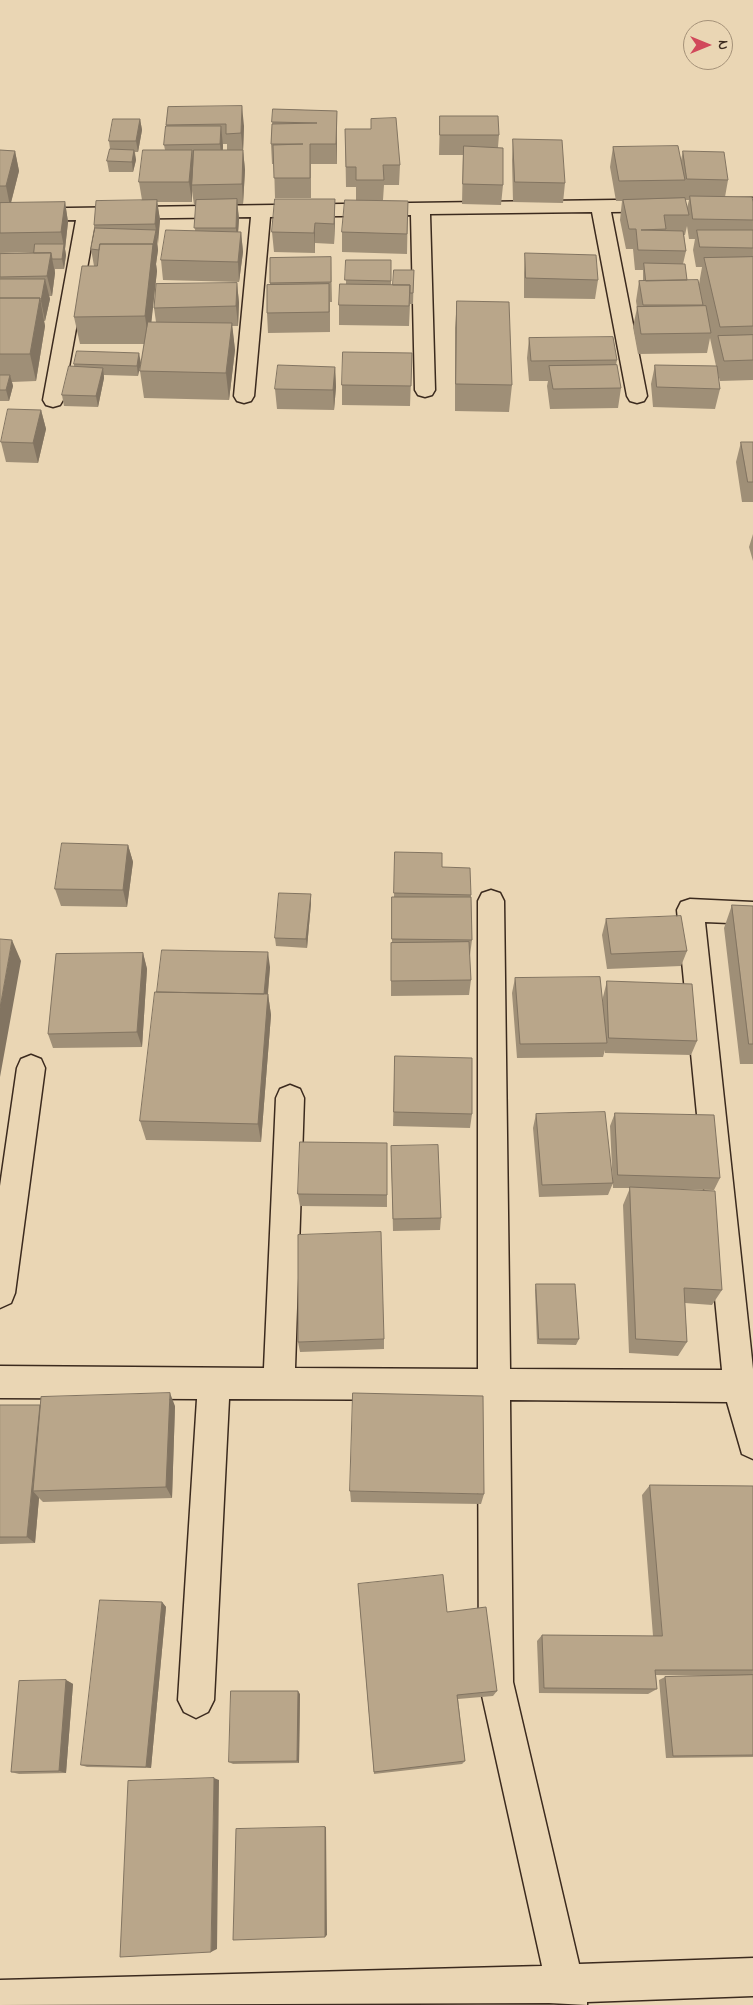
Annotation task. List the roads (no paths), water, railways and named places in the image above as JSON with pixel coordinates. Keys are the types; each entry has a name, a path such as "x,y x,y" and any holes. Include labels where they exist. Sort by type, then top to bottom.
{"street":[{"path":"0,215 753,204"},
{"path":"600,206 637,396"},
{"path":"420,208 425,390"},
{"path":"244,396 261,211"},
{"path":"53,400 87,214"},
{"path":"491,901 496,1682 567,1995"},
{"path":"753,913 690,910 753,1443"},
{"path":"0,1293 32,1068"},
{"path":"280,1384 290,1098"},
{"path":"0,1382 746,1386"},
{"path":"196,1700 214,1383"},
{"path":"0,1999 567,1995 753,1977"}]}
